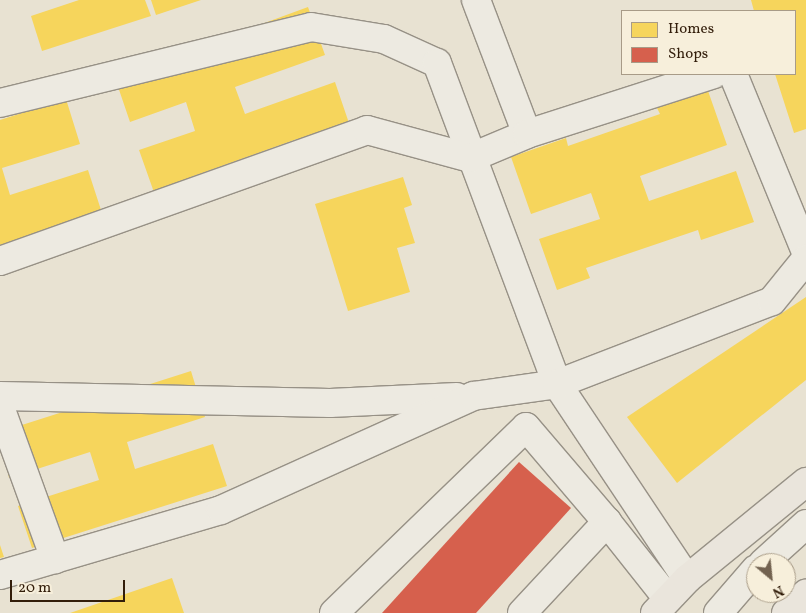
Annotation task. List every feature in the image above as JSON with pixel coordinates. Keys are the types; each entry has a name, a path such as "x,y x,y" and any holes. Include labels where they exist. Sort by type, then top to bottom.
{"main road":[{"path":"662,606 687,579 806,482"},
{"path":"786,613 806,594"}],"lane":[{"path":"476,0 527,134"},
{"path":"0,104 311,27 384,39 437,63 470,158 557,384 687,579"},
{"path":"0,261 367,130 470,158 527,134 711,75"},
{"path":"733,75 806,252"},
{"path":"0,396 330,403 473,396 557,384 772,301 806,259"},
{"path":"0,575 221,510 473,396"},
{"path":"0,407 55,559"},
{"path":"334,613 526,428 607,522 662,606"},
{"path":"522,613 607,522"},
{"path":"774,553 806,524"},
{"path":"718,613 746,581"}],"building: Homes":[{"path":"79,0 145,0 151,16 42,51 31,16"},
{"path":"151,0 201,0 156,15"},
{"path":"751,0 806,0 806,129 794,133 775,75 796,75 796,10 754,10"},
{"path":"308,7 325,55 235,87 245,114 335,82 351,129 300,147 297,139 191,177 194,185 156,198 139,150 195,131 186,102 130,122 114,75 262,33 259,25"},
{"path":"707,88 727,145 640,176 649,201 736,171 754,222 701,240 698,230 586,268 590,278 557,290 539,239 600,219 591,193 531,214 511,157 566,138 568,146 660,114 656,106"},
{"path":"66,99 80,144 2,168 10,195 88,170 102,213 0,245 0,120"},
{"path":"403,177 412,205 404,208 415,243 397,248 410,292 348,311 315,204"},
{"path":"806,297 806,380 677,483 627,417"},
{"path":"191,371 205,417 127,442 135,469 213,444 227,486 32,548 18,506 99,480 90,452 9,478 0,432"},
{"path":"0,545 4,557 0,558"},
{"path":"172,578 184,613 70,613"}],"building: Shops":[{"path":"519,462 571,508 476,613 382,613"}]}
